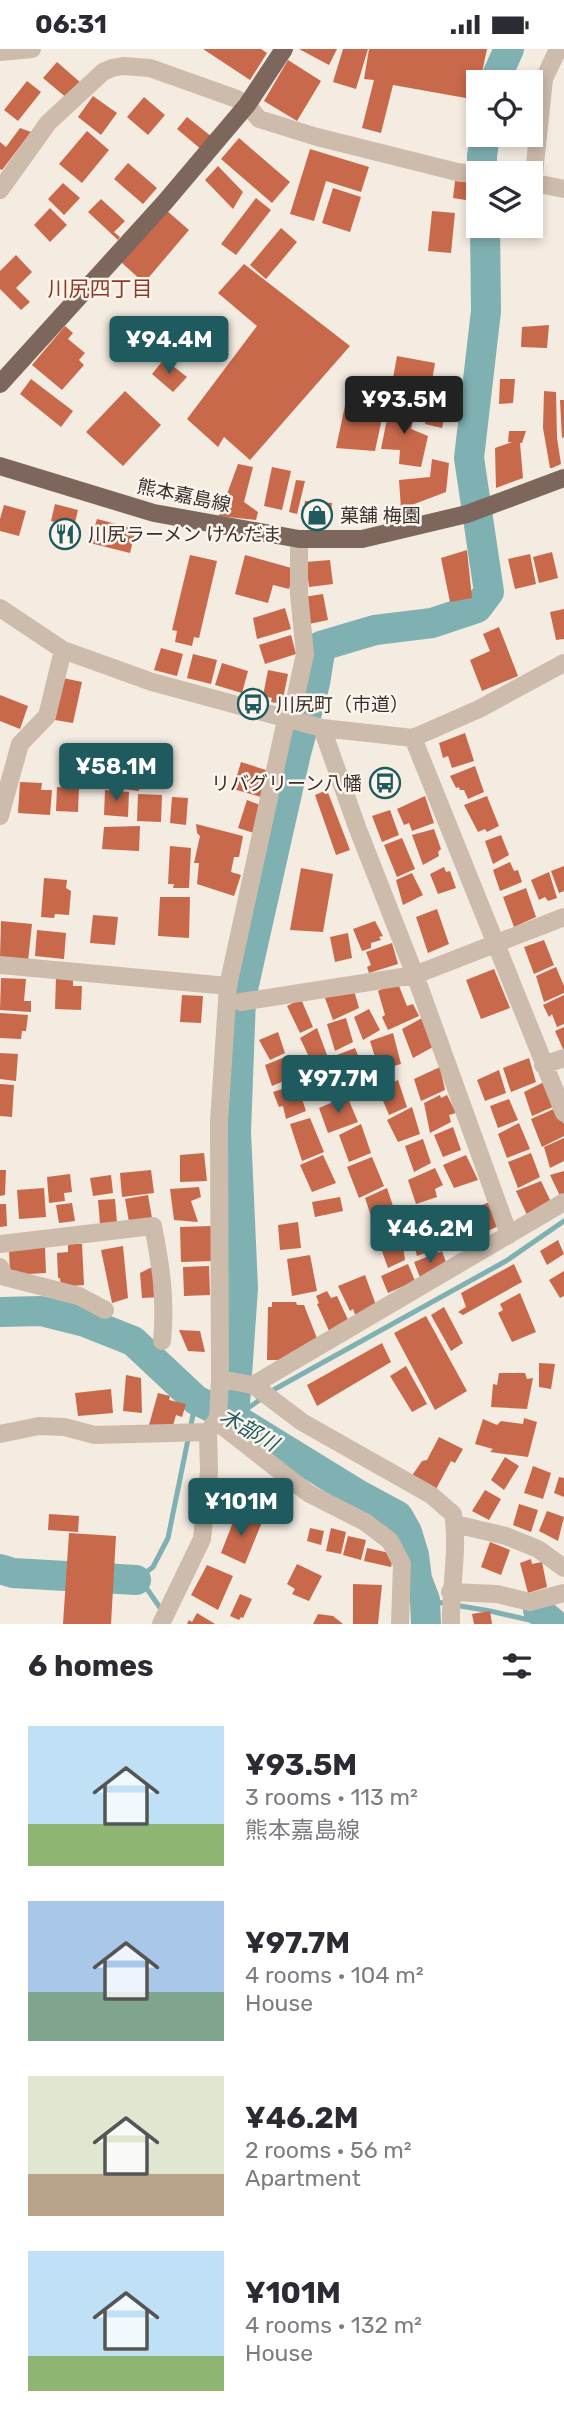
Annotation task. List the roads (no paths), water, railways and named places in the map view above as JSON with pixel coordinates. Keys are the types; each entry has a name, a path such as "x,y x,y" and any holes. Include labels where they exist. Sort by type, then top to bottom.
{"main road":[{"path":"0,384 165,202 247,106 284,49"},
{"name":"熊本嘉島線","path":"0,466 154,513 299,539 362,539 467,515 564,478"}],"street":[{"path":"0,52 33,49"},
{"path":"534,161 544,79 558,49"},
{"path":"1,188 48,123 103,72 123,66 150,68 237,99 259,119 317,137 466,173"},
{"path":"543,185 564,189"},
{"path":"161,1624 202,1539 220,1379 219,1122 228,986 292,721 305,654 299,594 299,539"},
{"path":"0,608 63,650 152,682 322,728 413,738 479,709 564,663"},
{"path":"0,816 20,744 47,716 63,650"},
{"path":"322,728 509,1235"},
{"path":"413,738 564,1112"},
{"path":"241,1002 415,975 496,946 564,917"},
{"path":"0,965 228,986"},
{"path":"543,1065 564,1058"},
{"path":"253,1385 564,1202"},
{"path":"0,1244 153,1226 161,1265 165,1309 162,1341"},
{"path":"0,1267 5,1277 79,1296 105,1310"},
{"path":"220,1379 253,1385 302,1423 431,1495 453,1514 456,1535 450,1592 451,1624"},
{"path":"0,1434 39,1426 64,1427 95,1435 214,1424 308,1493 366,1522 390,1541 402,1564 400,1624"},
{"path":"455,1524 506,1535 538,1549 564,1568"},
{"path":"450,1592 497,1594 530,1602 564,1593"}],"waterway":[{"path":"499,70 509,49"},
{"path":"482,161 483,147"},
{"path":"234,1418 243,1288 236,1132 241,998 296,753 315,683 321,646 375,630 432,623 477,608 489,592 469,458 486,311 485,238"},
{"path":"234,1418 275,1389 506,1261 564,1221"},
{"name":"木部川","path":"0,1312 41,1311 85,1322 133,1341 196,1400 234,1418 398,1516 407,1532 414,1555 417,1579 425,1600 426,1624"},
{"path":"163,1612 145,1586 136,1580 153,1567 168,1538 196,1400"},
{"path":"0,1569 13,1573 136,1580"},
{"path":"425,1600 547,1624"},
{"path":"546,1605 538,1610 553,1624"},
{"path":"538,1610 554,1624"}],"place":[{"name":"菓舗 梅園","path":"317,515"},
{"name":"川尻ラーメン けんだま","path":"65,534"},
{"name":"川尻町（市道）","path":"253,704"},
{"name":"リバグリーン八幡","path":"385,783"}],"district":[{"name":"川尻四丁目","path":"100,289"}]}
